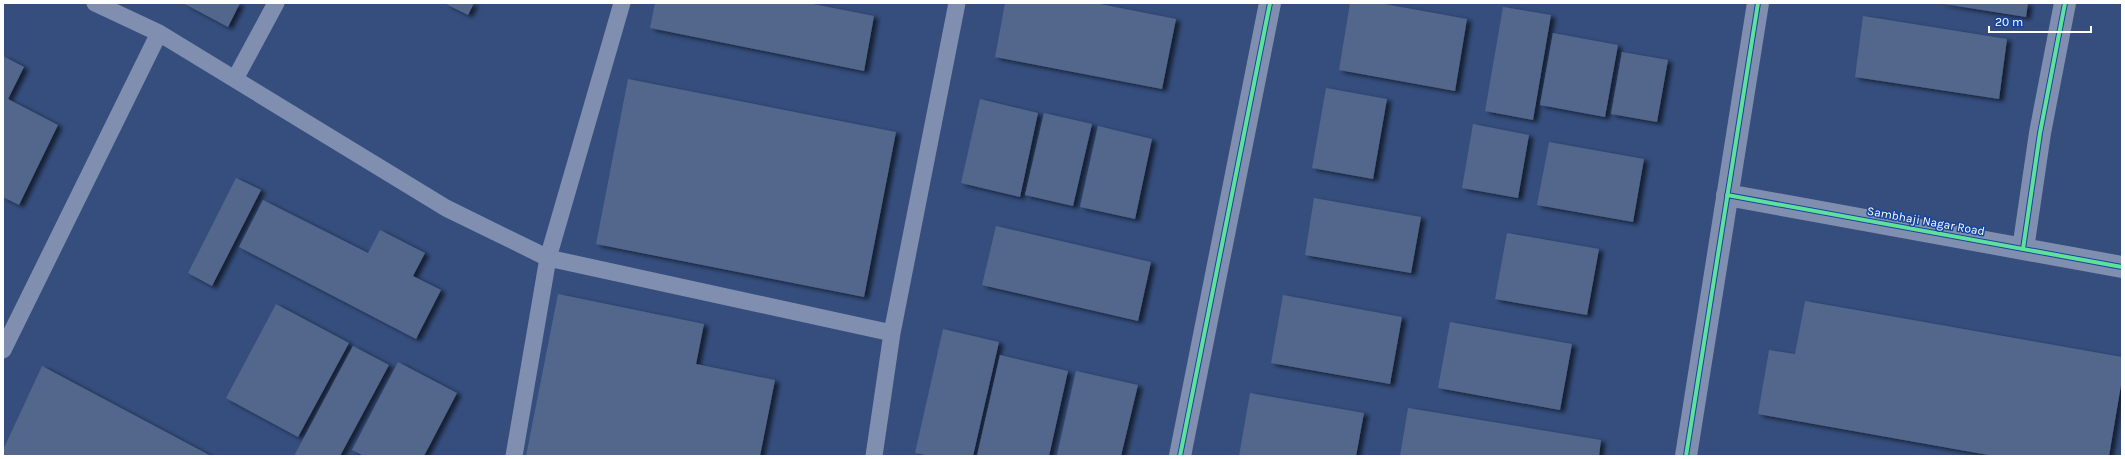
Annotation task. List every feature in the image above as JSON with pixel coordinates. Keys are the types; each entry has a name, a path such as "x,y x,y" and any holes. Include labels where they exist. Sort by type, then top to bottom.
{"street":[{"path":"1180,456 1270,3"},
{"path":"1686,456 1758,3"},
{"path":"2023,249 2040,133 2065,3"},
{"name":"Sambhaji Nagar Road","path":"1727,195 2122,267"}],"lane":[{"path":"95,3 159,34 446,208 548,258 892,333"},
{"path":"235,79 276,3"},
{"path":"514,456 548,258 622,3"},
{"path":"874,456 892,333 957,3"},
{"path":"3,350 159,34"}],"building":[{"path":"183,3 240,3 228,27"},
{"path":"444,3 474,3 468,15"},
{"path":"655,3 808,3 874,16 864,71 650,28"},
{"path":"1005,3 1095,3 1176,19 1162,89 995,57"},
{"path":"1350,3 1379,3 1467,19 1455,91 1339,70"},
{"path":"1938,3 2028,3 2026,17"},
{"path":"1503,7 1551,15 1533,120 1485,111"},
{"path":"1863,16 2007,39 1999,99 1855,77"},
{"path":"1553,33 1618,45 1605,117 1540,105"},
{"path":"1622,52 1668,60 1657,122 1611,114"},
{"path":"3,56 24,67 8,99 58,125 19,205 3,197"},
{"path":"628,79 896,132 864,297 596,244"},
{"path":"1326,88 1387,99 1373,179 1312,168"},
{"path":"980,99 1038,113 1020,197 961,183"},
{"path":"1044,113 1092,124 1073,206 1025,195"},
{"path":"1473,124 1529,135 1518,198 1462,188"},
{"path":"1098,126 1152,139 1135,219 1080,207"},
{"path":"1549,142 1644,159 1633,222 1537,205"},
{"path":"236,178 261,190 212,286 188,273"},
{"path":"1314,198 1421,217 1411,273 1305,255"},
{"path":"263,200 368,253 380,230 425,253 413,276 441,290 416,339 239,247"},
{"path":"996,226 1151,262 1138,321 982,285"},
{"path":"1507,233 1599,249 1587,315 1495,299"},
{"path":"558,294 704,324 696,364 775,380 760,456 526,456"},
{"path":"1283,295 1402,317 1390,384 1271,363"},
{"path":"1805,301 2122,357 2122,379 2109,456 1994,456 1758,414 1769,350 1795,354"},
{"path":"276,304 349,343 298,437 226,398"},
{"path":"1450,322 1572,344 1560,410 1438,388"},
{"path":"943,329 999,342 973,456 930,456 915,453"},
{"path":"353,346 389,365 340,456 294,456"},
{"path":"1000,355 1068,371 1049,456 977,456"},
{"path":"398,362 457,393 424,456 364,456 352,450"},
{"path":"42,366 211,456 3,456 3,450"},
{"path":"1076,371 1138,385 1121,456 1057,455"},
{"path":"1250,393 1364,413 1356,456 1239,456"},
{"path":"1408,408 1601,440 1599,456 1400,456"}],"cycle path":[{"path":"1180,456 1270,3"},
{"path":"1686,456 1758,3"},
{"path":"2023,249 2040,133 2065,3"},
{"path":"1727,195 2122,267"}]}
